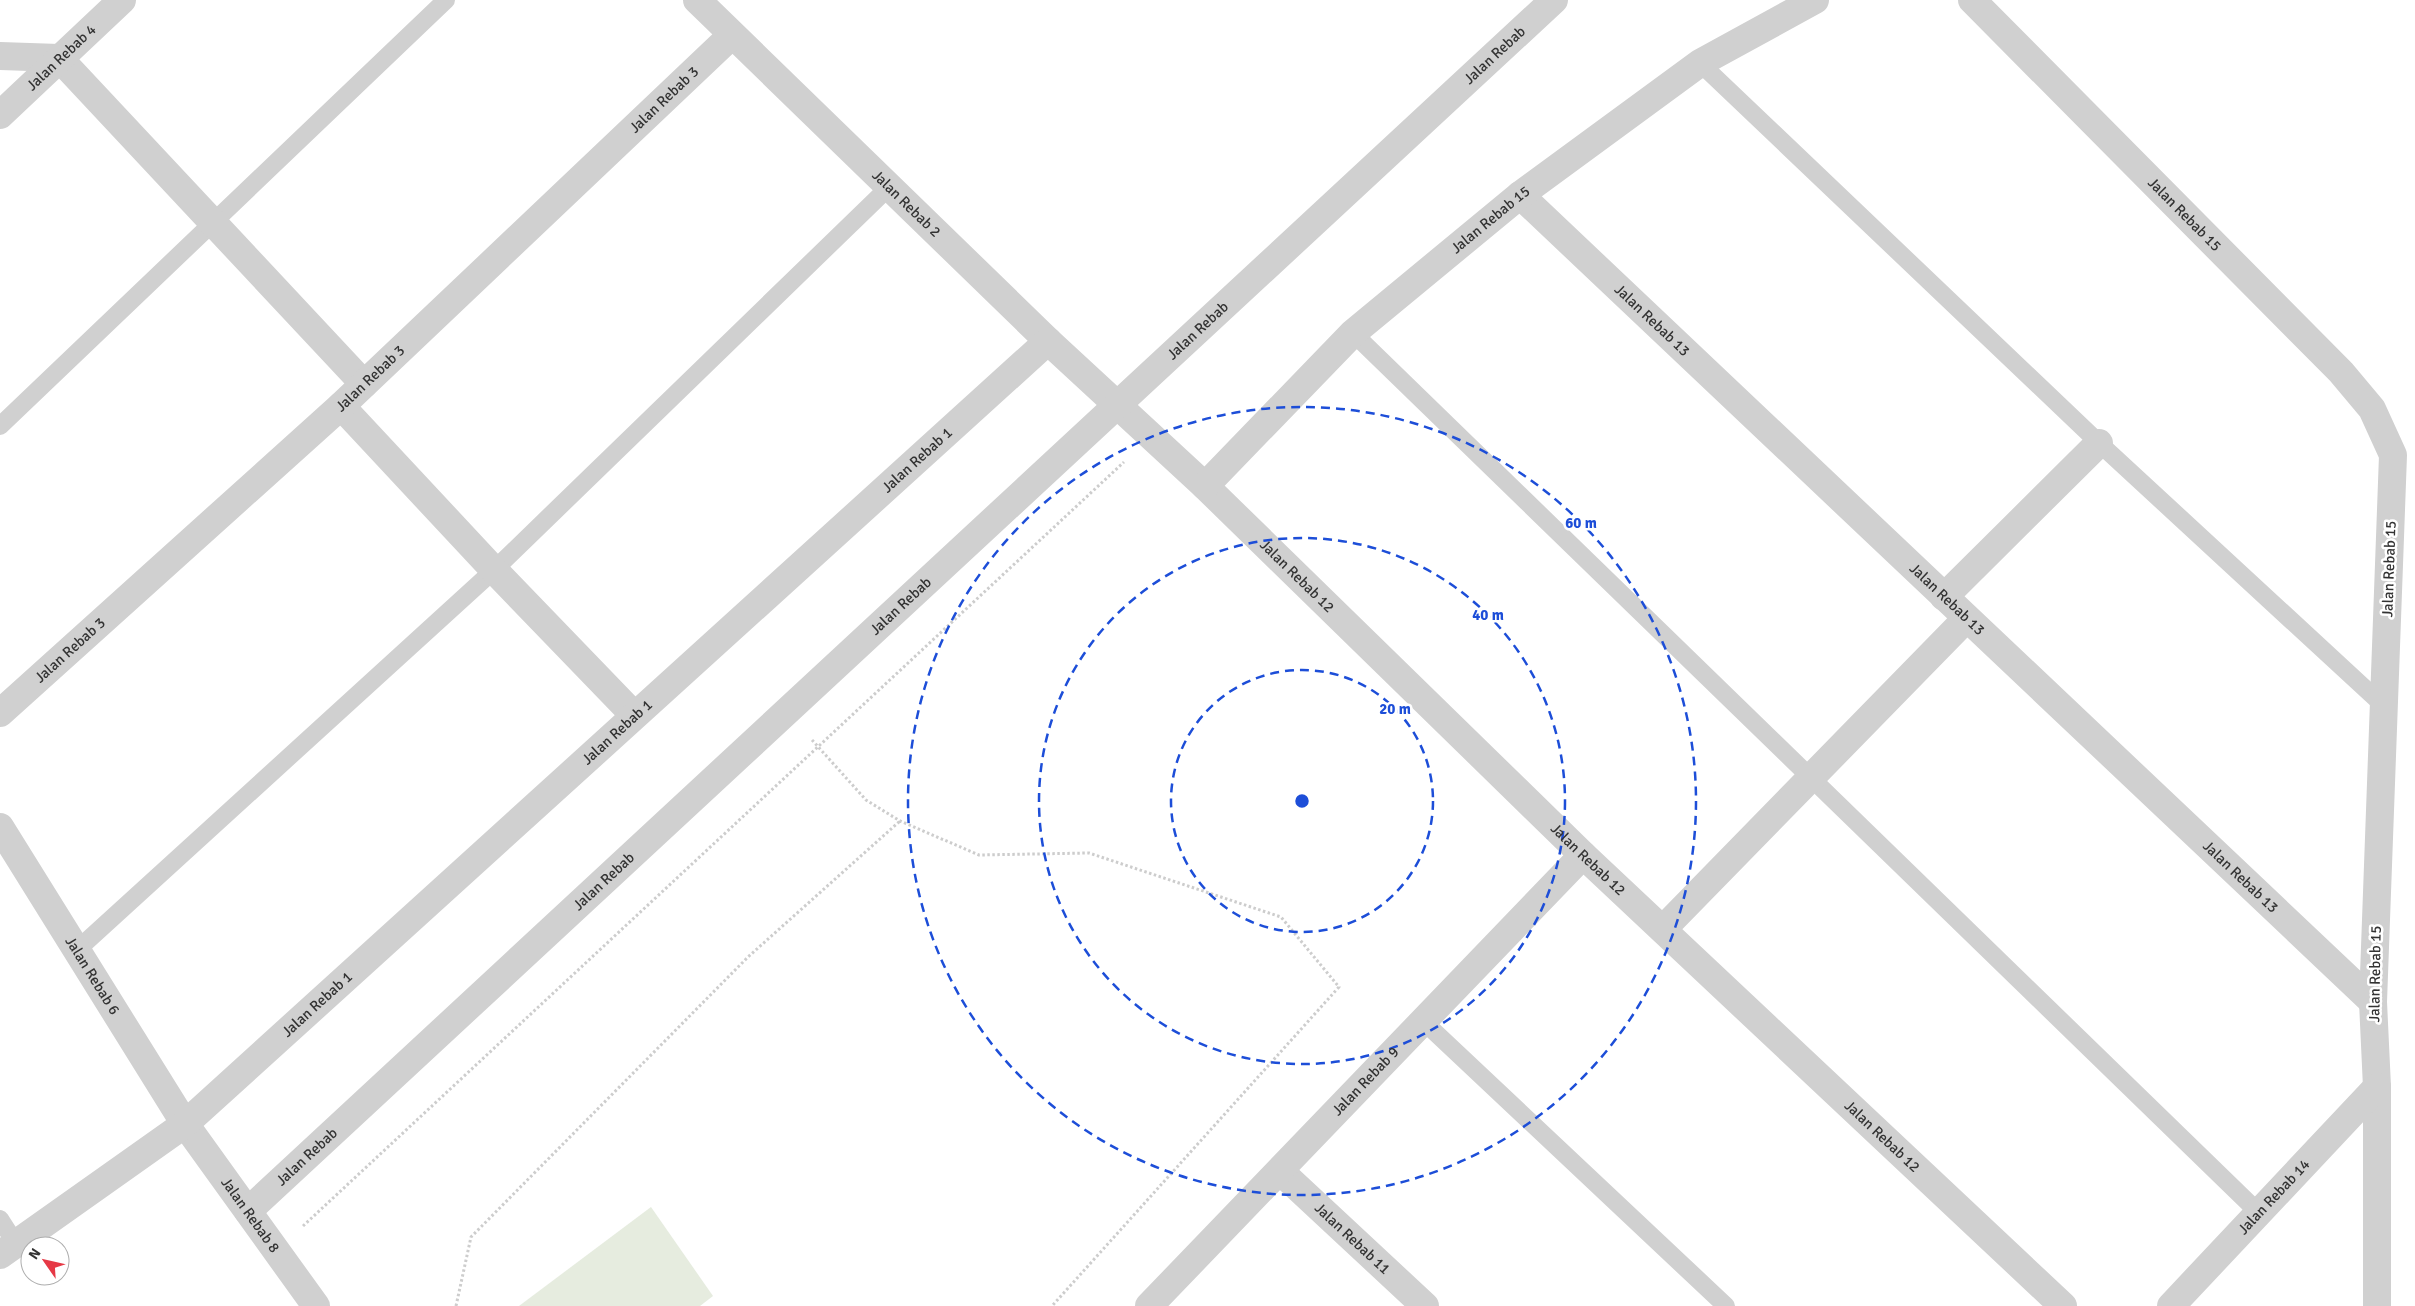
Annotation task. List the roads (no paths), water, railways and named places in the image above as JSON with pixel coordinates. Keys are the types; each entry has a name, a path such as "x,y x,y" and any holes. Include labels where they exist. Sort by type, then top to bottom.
{"street":[{"name":"Jalan Rebab 4","path":"0,115 122,0"},
{"name":"Jalan Rebab 2","path":"698,0 1117,406"},
{"name":"Jalan Rebab","path":"248,1211 1554,0"},
{"name":"Jalan Rebab 15","path":"1205,486 1353,333 1520,195 1700,63 1815,0"},
{"name":"Jalan Rebab 15","path":"1972,0 2341,372 2372,409 2393,454 2372,1002 2377,1087 2377,1306"},
{"name":"Jalan Rebab 3","path":"0,713 341,406 732,35"},
{"path":"0,56 59,58 364,384"},
{"name":"Jalan Rebab 13","path":"1520,195 2372,1002"},
{"name":"Jalan Rebab 1","path":"8,1250 186,1124 634,715 1048,341"},
{"path":"341,406 494,570 634,715"},
{"name":"Jalan Rebab 12","path":"1117,406 1205,486 1583,855 2063,1306"},
{"path":"1944,597 2099,443"},
{"path":"1662,929 1966,619"},
{"name":"Jalan Rebab 6","path":"0,827 186,1124"},
{"name":"Jalan Rebab 9","path":"1150,1306 1583,855"},
{"name":"Jalan Rebab 14","path":"2171,1306 2377,1087"},
{"name":"Jalan Rebab 8","path":"186,1124 313,1305"},
{"name":"Jalan Rebab 11","path":"1280,1170 1425,1306"}],"lane":[{"path":"0,426 446,0"},
{"path":"1700,63 2099,443 2384,706"},
{"path":"77,950 494,570 889,187"},
{"path":"1353,333 2259,1213"},
{"path":"1423,1022 1726,1306"},
{"path":"0,1219 8,1250"}]}
